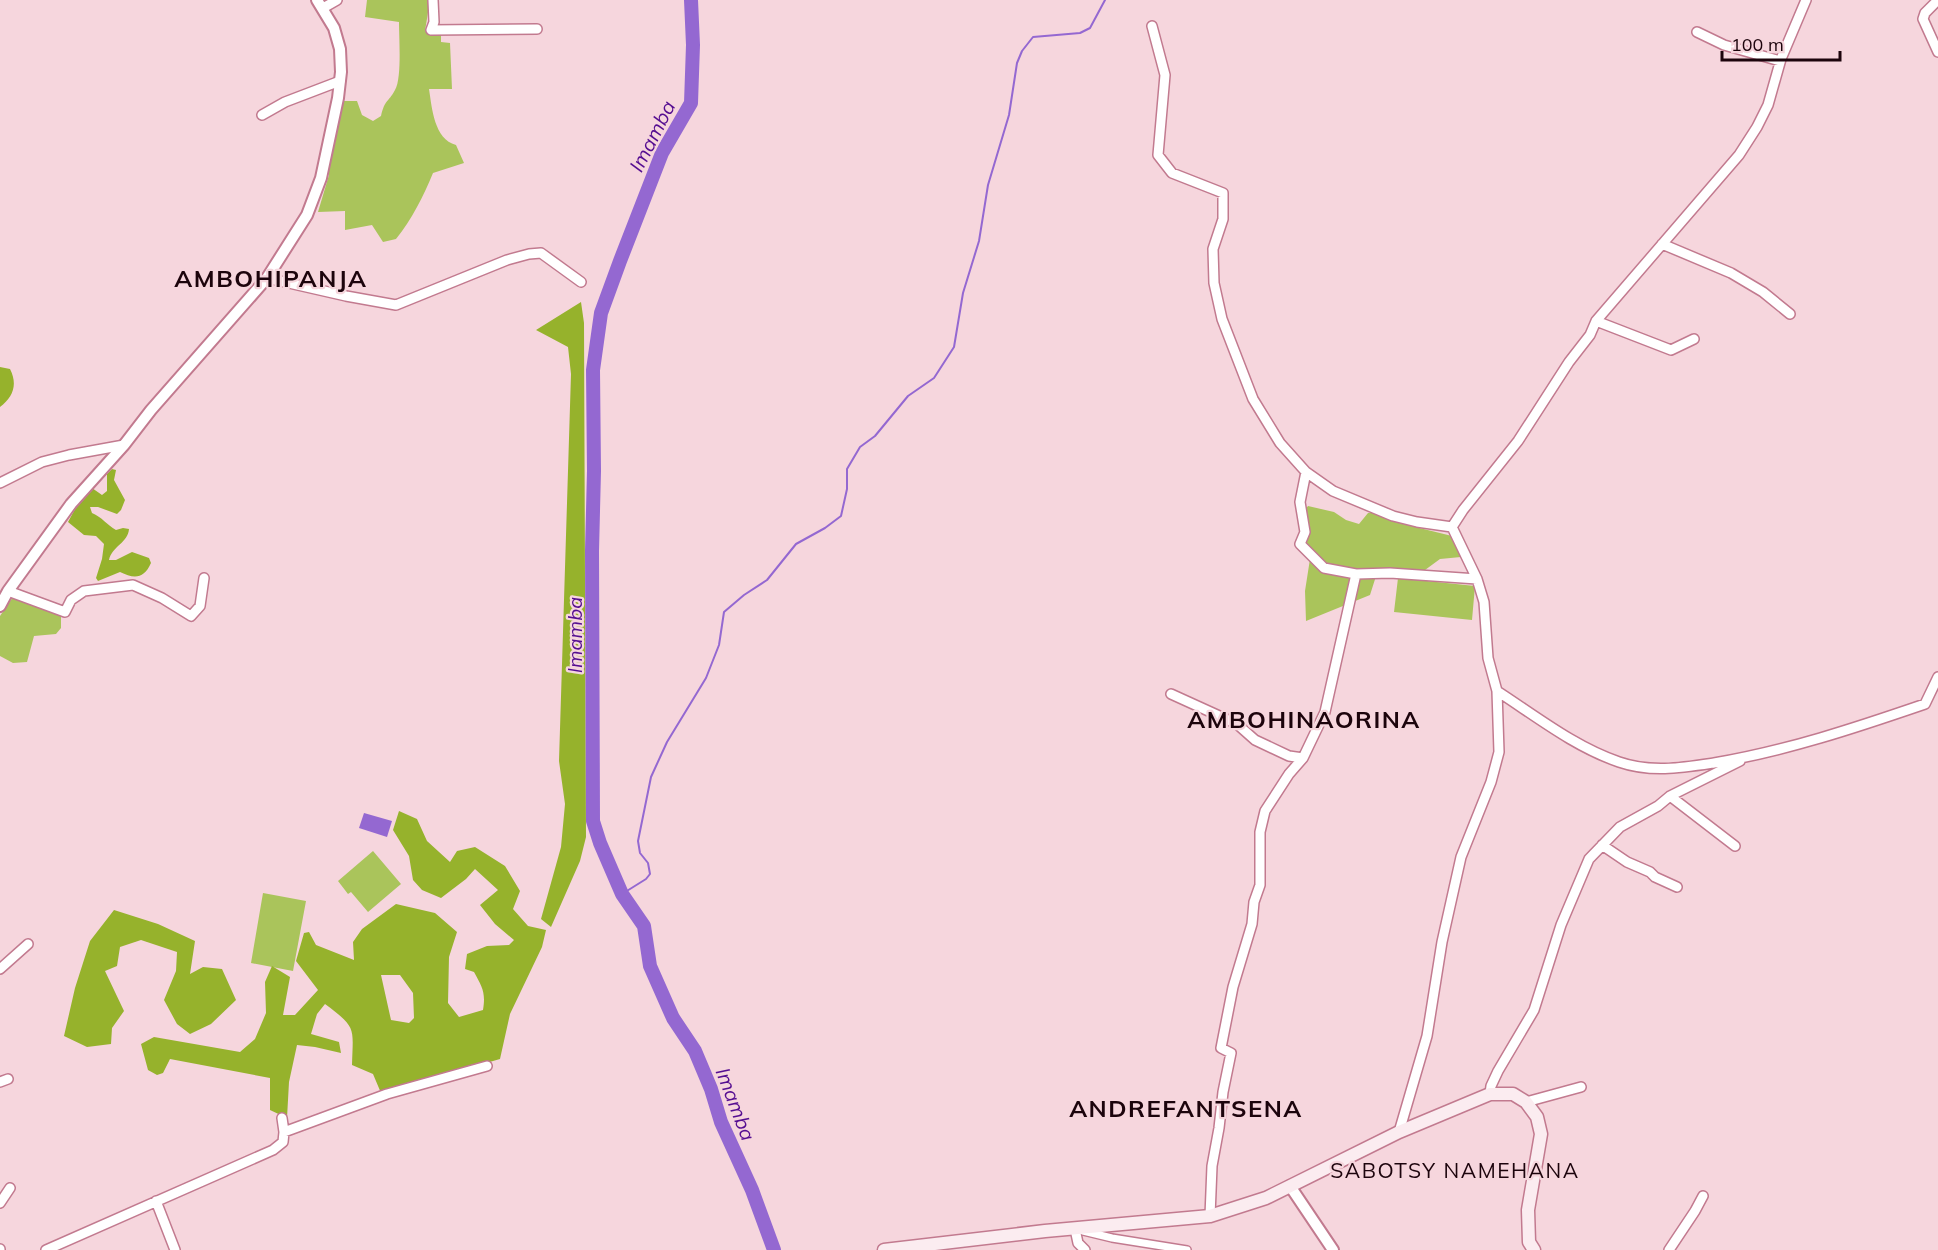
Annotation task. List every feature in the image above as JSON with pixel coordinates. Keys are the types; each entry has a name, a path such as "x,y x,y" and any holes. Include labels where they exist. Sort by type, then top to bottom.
{"main road":[{"path":"884,1250 1210,1216 1261,1200 1399,1132 1490,1094 1513,1094 1526,1102 1537,1117 1541,1134 1528,1210 1529,1242 1534,1250"}],"street":[{"path":"0,606 8,591 71,504 267,278 307,215 321,178 340,81 340,49 334,28 320,4 337,0"},
{"path":"434,0 434,22 431,30 537,28"},
{"path":"1452,527 1518,441 1569,362 1590,335 1596,321 1739,155 1768,105 1780,60 1806,0"},
{"path":"1938,0 1925,13 1923,19 1938,52"},
{"path":"1152,26 1165,75 1158,155 1172,173 1223,193 1223,219 1213,249 1214,283 1222,320 1253,399 1280,443 1306,472 1333,491 1366,506 1417,522 1452,527"},
{"path":"1697,32 1724,45 1780,60"},
{"path":"262,115 285,102 340,81"},
{"path":"1662,244 1731,273 1763,292 1790,314"},
{"path":"267,278 396,305 507,260 529,254 541,254 581,282"},
{"path":"1596,321 1671,350 1694,339"},
{"path":"0,483 42,462 124,445"},
{"path":"1306,472 1300,502 1305,532 1300,544 1324,568 1356,574 1390,573 1478,579"},
{"path":"1399,1132 1427,1036 1442,942 1461,857 1491,782 1499,752 1497,691 1488,658 1484,602 1478,579 1452,527"},
{"path":"1210,1216 1212,1166 1219,1128 1222,1092 1232,1053 1221,1048 1233,987 1252,924 1254,902 1260,885 1260,832 1265,811 1275,793 1303,758 1325,712 1356,574"},
{"path":"8,591 66,612 71,600 84,591 133,585 162,598 191,616 200,606 204,578"},
{"path":"1925,704 1938,677"},
{"path":"1497,691 1588,750 1622,763 1668,770 1748,757 1831,736 1938,699"},
{"path":"1171,694 1229,720 1255,740 1289,756 1303,758"},
{"path":"1490,1094 1498,1071 1534,1010 1561,925 1589,859 1620,827 1658,806 1670,796 1748,757"},
{"path":"1670,796 1735,846"},
{"path":"1602,845 1627,862 1677,887"},
{"path":"0,969 28,944"},
{"path":"284,1132 387,1094 487,1066"},
{"path":"1526,1102 1581,1087"},
{"path":"46,1250 273,1150 283,1142 282,1118"},
{"path":"1290,1186 1333,1250"},
{"path":"0,1203 10,1188"},
{"path":"1669,1250 1703,1196"},
{"path":"156,1201 175,1250"},
{"path":"1085,1250 1078,1243 1075,1229 1112,1238 1186,1250"}],"green space":[{"path":"367,0 430,0 425,31 441,35 441,42 450,43 452,89 429,89 433,113 439,130 449,142 456,145 464,163 433,173 417,207 402,231 396,239 383,242 372,225 345,230 345,211 318,212 329,175 328,170 343,101 357,101 362,115 373,121 381,116 397,84 399,22 365,17"},
{"path":"581,302 584,323 586,837 580,861 551,927 541,919 561,847 565,804 559,761 571,374 568,347 536,330"},
{"path":"0,367 10,369 14,385 11,395 0,407"},
{"path":"112,469 116,470 114,480 125,500 121,510 117,514 98,507 90,507 92,513 116,530 129,529 126,538 113,551 109,560 116,560 132,552 149,558 151,563 142,575 130,576 120,572 98,581 96,578 104,544 96,536 84,535 68,522 86,489 92,488 102,495 107,491 107,474"},
{"path":"1308,506 1334,512 1346,520 1359,524 1368,513 1375,513 1395,522 1452,536 1461,557 1440,559 1425,570 1377,573 1370,595 1306,621 1305,591 1310,559 1306,543 1304,511"},
{"path":"1398,578 1475,586 1472,620 1394,612"},
{"path":"13,597 61,613 61,628 56,634 34,636 27,662 13,663 0,656 0,616"},
{"path":"399,811 417,819 427,841 450,862 457,851 475,847 505,866 520,891 513,909 528,926 546,930 542,947 510,1014 500,1059 381,1093 373,1074 352,1065 351,1029 343,1018 325,1004 317,1014 311,1034 339,1042 341,1053 297,1045 289,1082 287,1118 270,1110 270,1078 170,1059 163,1073 157,1075 148,1070 141,1044 154,1037 240,1052 255,1039 266,1013 265,982 272,966 290,977 283,1015 295,1015 318,990 296,961 304,933 309,932 316,945 354,960 353,942 362,929 396,904 435,913 457,932 449,957 448,1003 459,1017 483,1010 484,994 481,986 474,972 465,969 467,954 487,946 509,945 514,940 495,924 480,905 498,890 475,869 441,898 422,890 413,880 409,856 393,830","holes":["381,975 400,975 413,993 414,1018 409,1023 391,1020"]},
{"path":"373,851 401,884 368,912 351,892 348,894 338,881"},
{"path":"263,893 306,901 293,971 251,963"},
{"path":"114,910 158,924 195,941 190,974 203,967 222,969 236,1000 211,1024 190,1034 177,1024 164,1000 176,971 177,952 141,940 120,947 117,966 105,971 124,1011 112,1028 111,1044 87,1047 64,1036 75,988 90,941"}],"shaded area":[{"path":"364,813 392,821 387,837 359,828"}],"waterway":[{"name":"Imamba","path":"691,0 693,45 691,103 662,153 620,261 601,313 593,370 593,821 622,894 644,926 650,966 673,1018 695,1051 711,1089 721,1122 752,1190 774,1250"},
{"path":"622,894 650,874 648,863 640,853 638,841 651,777 667,742 706,678 719,645 724,612 767,580 796,544 841,516 847,489 847,469 860,447 875,436 908,396 934,378 954,347 963,293 979,241 988,185 1009,115 1017,63 1022,51 1033,37 1080,33 1090,28 1105,0"}],"district":[{"name":"AMBOHIPANJA","path":"271,278"},
{"name":"AMBOHINAORINA","path":"1304,719"},
{"name":"ANDREFANTSENA","path":"1186,1108"},
{"name":"SABOTSY NAMEHANA","path":"1455,1170"}]}
